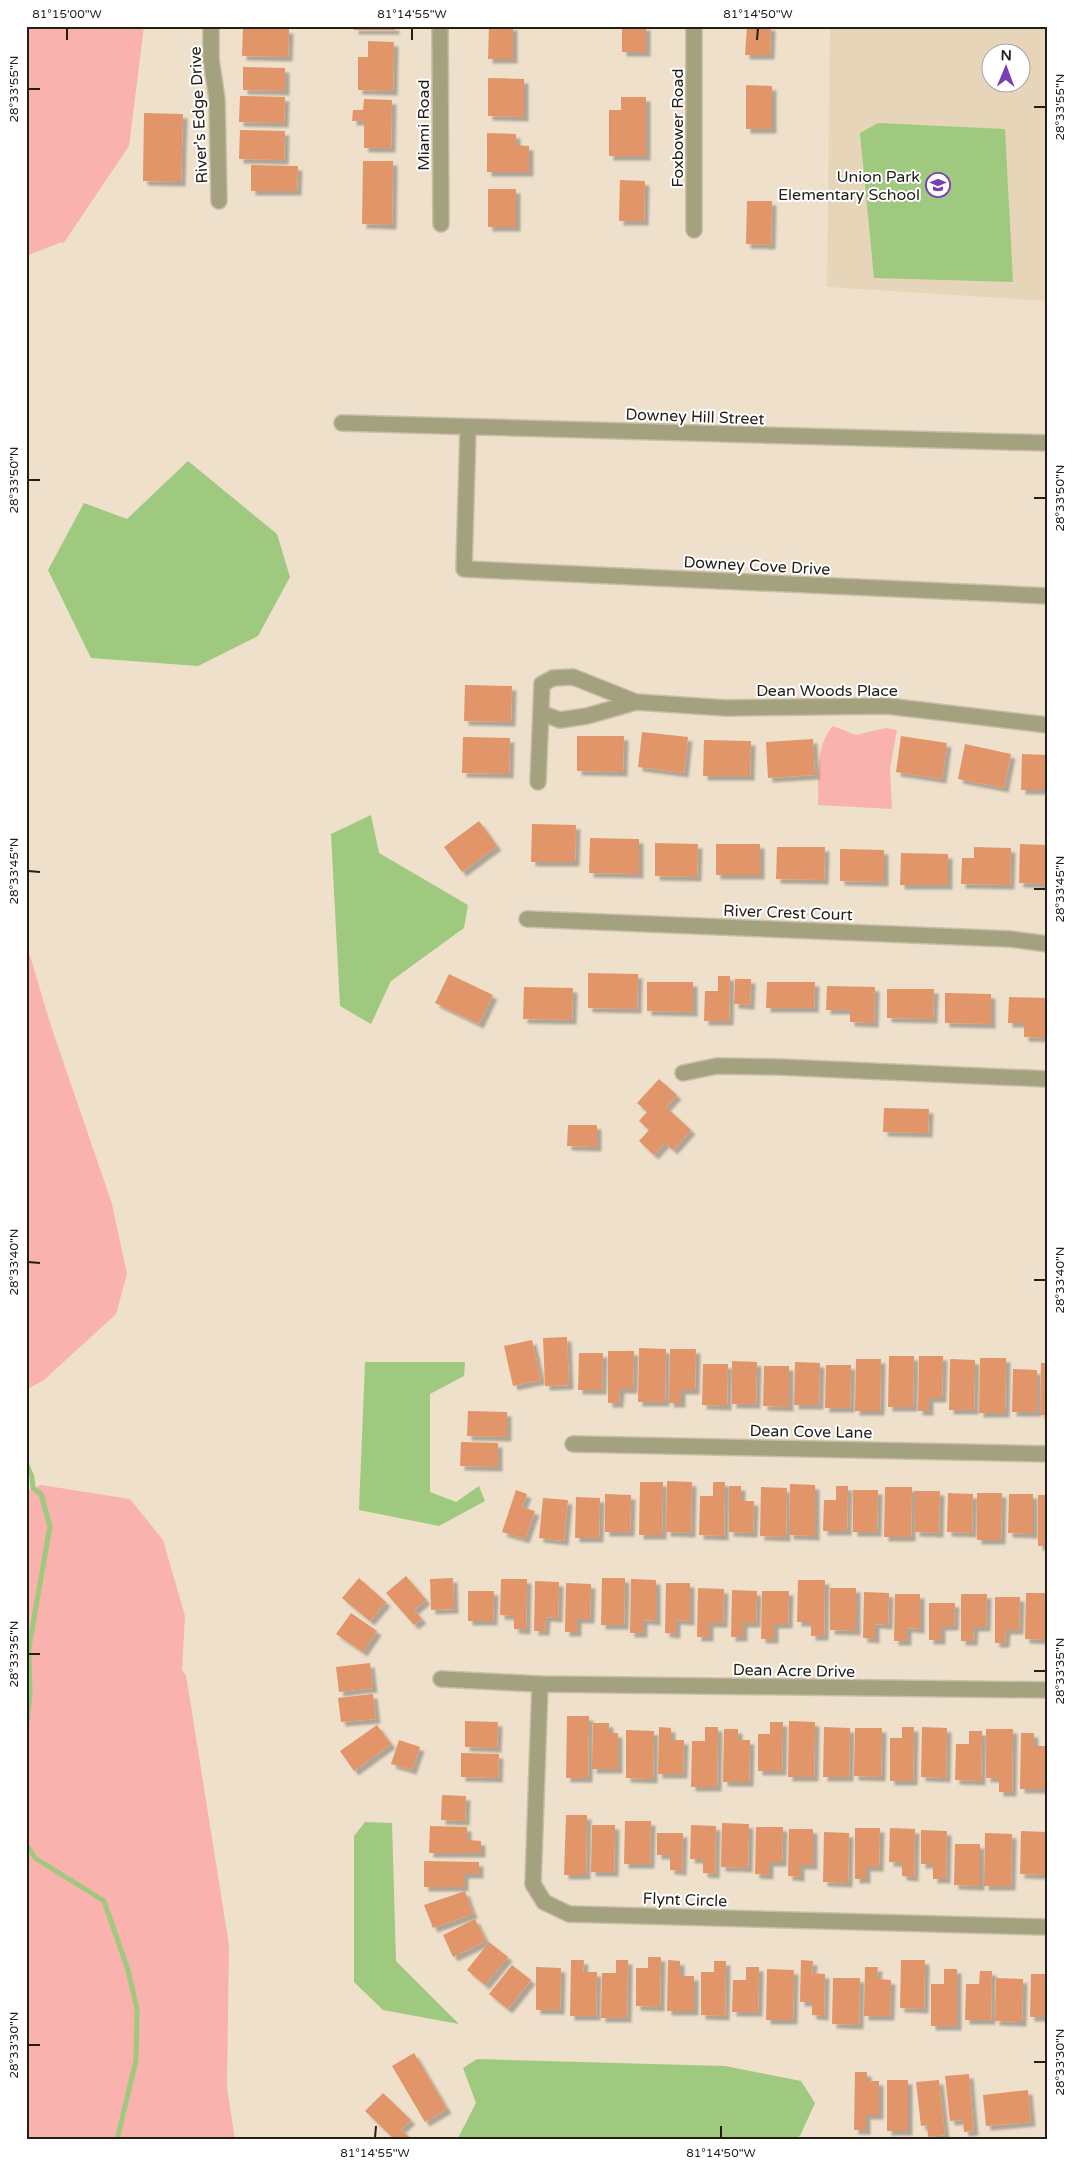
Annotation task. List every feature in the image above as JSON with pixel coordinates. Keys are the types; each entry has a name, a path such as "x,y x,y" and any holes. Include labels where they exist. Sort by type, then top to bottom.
{"street":[{"name":"River's Edge Drive","path":"212,26 211,59 217,99 219,201"},
{"name":"Miami Road","path":"440,26 441,224"},
{"name":"Foxbower Road","path":"694,26 694,230"},
{"name":"Downey Hill Street","path":"342,423 1048,443"},
{"name":"Downey Cove Drive","path":"468,428 464,570 1048,596"},
{"path":"538,782 542,684 552,678 573,677 636,702"},
{"path":"541,713 560,720 587,716 636,702"},
{"name":"Dean Woods Place","path":"636,702 726,708 887,706 1048,725"},
{"name":"River Crest Court","path":"527,919 1000,938 1048,944"},
{"path":"683,1072 717,1066 779,1067 1048,1079"},
{"name":"Dean Cove Lane","path":"573,1444 1048,1454"},
{"name":"Dean Acre Drive","path":"441,1679 540,1684 1048,1690"},
{"name":"Flynt Circle","path":"540,1684 534,1884 544,1902 569,1914 1048,1927"}],"shaded area":[{"path":"26,26 144,26 129,146 63,244 62,242 26,256"},
{"name":"Union Park Elementary School","path":"830,26 1048,26 1048,301 827,287"},
{"path":"878,123 1005,129 1013,282 874,278 860,133"},
{"path":"188,461 277,534 290,577 258,636 198,666 91,658 48,570 84,503 127,519"},
{"path":"833,726 856,735 886,728 897,730 890,769 892,809 818,805 820,753 827,734"},
{"path":"371,815 379,853 468,905 464,928 391,981 371,1024 340,1006 331,834"},
{"path":"26,942 50,1023 112,1204 127,1274 116,1314 44,1380 26,1390"},
{"path":"365,1362 465,1362 464,1376 430,1394 430,1492 456,1502 479,1486 485,1501 439,1526 359,1510"},
{"path":"41,1485 130,1499 163,1540 185,1616 182,1670 186,1675 229,1945 227,2088 235,2140 26,2140 26,1491"},
{"path":"365,1822 392,1823 396,1961 459,2024 383,2010 354,1982 354,1836"},
{"path":"477,2059 725,2066 801,2081 815,2103 800,2136 790,2140 457,2140 476,2103 463,2068"}],"building":[{"path":"354,26 395,26 395,30 354,30"},
{"path":"489,26 513,26 513,59 488,59"},
{"path":"622,26 646,26 646,52 622,52"},
{"path":"747,26 771,26 770,55 745,55"},
{"path":"243,28 289,29 288,57 242,56"},
{"path":"368,41 394,42 393,91 358,90 358,57 368,57"},
{"path":"243,67 285,68 285,91 243,90"},
{"path":"488,78 524,79 524,117 488,116"},
{"path":"746,85 772,86 772,129 746,129"},
{"path":"240,96 285,97 284,123 239,122"},
{"path":"621,97 646,97 646,156 609,156 609,110 621,110"},
{"path":"364,99 392,100 391,148 364,148 364,121 352,121 353,110 363,110"},
{"path":"144,113 183,114 181,182 143,181"},
{"path":"240,130 285,131 284,160 239,159"},
{"path":"487,133 516,134 516,145 529,146 529,172 487,172"},
{"path":"363,161 393,161 392,225 362,224"},
{"path":"251,165 298,166 297,191 251,191"},
{"path":"620,180 645,181 644,221 619,221"},
{"path":"488,189 516,189 516,227 488,227"},
{"path":"747,201 772,201 771,245 746,244"},
{"path":"465,685 512,686 511,722 464,721"},
{"path":"642,732 688,737 684,773 638,767"},
{"path":"577,736 624,736 623,772 577,771"},
{"path":"901,736 947,743 942,779 896,772"},
{"path":"463,737 510,738 509,774 462,773"},
{"path":"813,739 815,775 768,778 766,742"},
{"path":"704,740 751,741 750,776 703,776"},
{"path":"965,744 1011,754 1004,788 958,779"},
{"path":"1022,754 1048,755 1048,790 1021,790"},
{"path":"479,821 497,846 462,872 444,847"},
{"path":"532,824 576,825 575,862 531,862"},
{"path":"590,838 639,839 639,874 589,873"},
{"path":"655,843 698,844 697,877 655,876"},
{"path":"716,844 760,844 760,875 716,875"},
{"path":"1020,844 1046,845 1045,884 1019,883"},
{"path":"777,847 825,847 824,880 776,879"},
{"path":"974,847 1011,848 1010,885 961,884 962,858 974,858"},
{"path":"840,849 884,850 884,882 840,881"},
{"path":"901,853 948,854 948,885 900,885"},
{"path":"588,973 638,974 637,1009 588,1008"},
{"path":"449,974 493,995 479,1024 435,1003"},
{"path":"718,976 730,976 729,1021 704,1021 705,991 718,991"},
{"path":"735,979 751,979 750,1005 734,1004"},
{"path":"647,982 693,982 693,1012 647,1011"},
{"path":"767,982 815,982 814,1008 766,1008"},
{"path":"827,986 875,987 874,1023 850,1022 850,1010 826,1010"},
{"path":"524,987 573,988 572,1020 523,1019"},
{"path":"887,989 934,989 933,1019 887,1018"},
{"path":"945,993 991,994 991,1024 945,1023"},
{"path":"1009,997 1048,998 1048,1038 1024,1037 1024,1023 1008,1023"},
{"path":"659,1079 677,1095 666,1107 691,1130 673,1150 665,1143 654,1155 639,1141 649,1130 639,1121 647,1112 637,1103"},
{"path":"884,1108 929,1109 928,1133 883,1132"},
{"path":"568,1125 597,1125 597,1147 567,1146"},
{"path":"567,1337 569,1385 545,1386 543,1338"},
{"path":"532,1340 541,1380 513,1386 504,1346"},
{"path":"639,1348 666,1349 665,1402 638,1402"},
{"path":"670,1349 696,1349 695,1390 681,1390 681,1403 669,1403"},
{"path":"608,1351 634,1351 633,1389 620,1389 619,1403 608,1403"},
{"path":"579,1353 603,1353 602,1390 578,1390"},
{"path":"889,1356 914,1356 913,1407 888,1407"},
{"path":"919,1356 943,1356 942,1398 929,1398 929,1411 918,1411"},
{"path":"980,1358 1006,1358 1005,1413 979,1413"},
{"path":"856,1359 881,1359 880,1411 855,1411"},
{"path":"950,1359 975,1360 974,1410 949,1410"},
{"path":"732,1361 757,1362 756,1404 732,1404"},
{"path":"795,1362 820,1363 819,1405 794,1405"},
{"path":"1041,1363 1048,1363 1048,1415 1040,1415"},
{"path":"703,1364 728,1364 727,1406 702,1405"},
{"path":"826,1365 851,1365 850,1408 825,1408"},
{"path":"764,1366 789,1366 789,1407 763,1406"},
{"path":"1013,1369 1037,1370 1037,1412 1012,1412"},
{"path":"468,1411 507,1412 507,1437 467,1436"},
{"path":"461,1442 498,1443 498,1467 460,1466"},
{"path":"667,1481 692,1482 691,1533 666,1532"},
{"path":"640,1482 663,1482 662,1535 639,1535"},
{"path":"713,1482 725,1482 724,1536 699,1535 700,1496 713,1496"},
{"path":"790,1484 815,1485 815,1536 789,1535"},
{"path":"729,1486 741,1486 741,1501 754,1501 753,1533 729,1532"},
{"path":"836,1486 848,1486 847,1531 823,1531 824,1500 836,1500"},
{"path":"761,1487 787,1488 786,1537 760,1536"},
{"path":"885,1487 912,1487 911,1537 884,1537"},
{"path":"516,1490 527,1494 522,1507 535,1511 525,1539 502,1532"},
{"path":"853,1490 878,1490 877,1532 853,1532"},
{"path":"915,1491 940,1491 939,1533 915,1532"},
{"path":"948,1493 973,1494 972,1533 947,1532"},
{"path":"977,1493 1002,1493 1001,1540 977,1540"},
{"path":"605,1494 631,1495 630,1532 605,1532"},
{"path":"1009,1494 1033,1494 1033,1534 1008,1533"},
{"path":"1038,1495 1048,1495 1048,1546 1038,1546"},
{"path":"576,1497 600,1498 599,1538 575,1538"},
{"path":"543,1498 568,1500 564,1541 539,1538"},
{"path":"406,1576 426,1600 414,1610 422,1619 414,1625 386,1593"},
{"path":"359,1578 386,1602 370,1621 342,1598"},
{"path":"453,1578 454,1609 431,1610 430,1579"},
{"path":"602,1578 625,1578 624,1625 601,1625"},
{"path":"501,1579 527,1579 526,1630 514,1629 514,1616 500,1615"},
{"path":"631,1579 656,1580 656,1621 643,1620 643,1633 630,1633"},
{"path":"798,1580 825,1580 824,1636 811,1636 811,1622 797,1622"},
{"path":"535,1581 559,1582 558,1618 546,1617 545,1631 534,1631"},
{"path":"566,1583 591,1584 590,1619 577,1619 577,1632 565,1632"},
{"path":"666,1583 690,1583 690,1621 676,1620 676,1634 665,1633"},
{"path":"698,1588 724,1589 723,1623 709,1623 709,1637 697,1637"},
{"path":"830,1588 856,1588 856,1631 830,1630"},
{"path":"732,1590 757,1591 756,1623 743,1623 743,1637 731,1637"},
{"path":"468,1591 494,1591 493,1621 468,1621"},
{"path":"762,1591 789,1591 788,1624 774,1624 774,1639 761,1639"},
{"path":"864,1592 889,1593 888,1625 875,1624 875,1639 863,1638"},
{"path":"1026,1593 1048,1593 1048,1640 1025,1639"},
{"path":"895,1594 920,1594 920,1629 907,1628 907,1641 894,1641"},
{"path":"961,1594 987,1594 986,1627 974,1627 973,1641 961,1641"},
{"path":"995,1597 1020,1597 1019,1630 1006,1630 1005,1643 995,1643"},
{"path":"929,1603 955,1603 954,1626 941,1626 941,1640 929,1640"},
{"path":"351,1613 377,1631 363,1652 336,1634"},
{"path":"370,1663 373,1688 339,1692 336,1667"},
{"path":"373,1694 376,1719 341,1722 338,1698"},
{"path":"567,1716 589,1716 588,1778 566,1778"},
{"path":"465,1721 498,1722 497,1748 465,1747"},
{"path":"789,1721 815,1722 814,1777 788,1777"},
{"path":"770,1722 783,1722 782,1771 758,1771 758,1734 770,1734"},
{"path":"593,1723 609,1723 609,1733 618,1733 618,1769 592,1769"},
{"path":"377,1725 391,1744 354,1771 340,1751"},
{"path":"659,1727 671,1728 671,1740 684,1740 683,1774 658,1774"},
{"path":"705,1727 718,1727 717,1787 691,1787 692,1741 705,1741"},
{"path":"824,1727 850,1728 849,1777 823,1777"},
{"path":"902,1727 914,1727 913,1781 890,1781 890,1738 902,1738"},
{"path":"922,1727 947,1728 946,1778 921,1777"},
{"path":"855,1728 882,1728 881,1777 854,1776"},
{"path":"724,1729 738,1729 738,1740 750,1740 749,1782 723,1782"},
{"path":"986,1729 1013,1729 1012,1792 999,1792 999,1778 986,1778"},
{"path":"626,1730 654,1731 653,1779 626,1778"},
{"path":"969,1731 982,1731 981,1781 955,1780 956,1744 969,1744"},
{"path":"1021,1733 1034,1733 1034,1746 1048,1746 1048,1789 1020,1789"},
{"path":"399,1740 420,1747 412,1770 391,1764"},
{"path":"461,1753 499,1754 498,1778 461,1777"},
{"path":"442,1795 466,1796 465,1821 441,1820"},
{"path":"566,1815 587,1815 586,1875 564,1875"},
{"path":"625,1821 651,1821 650,1864 624,1864"},
{"path":"722,1823 749,1824 748,1868 721,1867"},
{"path":"592,1825 615,1825 614,1872 591,1872"},
{"path":"691,1825 716,1826 715,1874 703,1873 703,1859 690,1859"},
{"path":"430,1826 467,1827 467,1840 481,1841 481,1853 429,1853"},
{"path":"756,1827 783,1827 782,1862 769,1862 769,1875 755,1874"},
{"path":"855,1828 880,1828 879,1867 866,1867 866,1879 855,1879"},
{"path":"890,1828 915,1829 914,1877 902,1876 902,1863 889,1862"},
{"path":"789,1829 813,1829 813,1865 800,1865 800,1877 788,1876"},
{"path":"921,1830 947,1831 946,1879 933,1879 933,1864 921,1864"},
{"path":"1021,1831 1047,1832 1047,1875 1020,1874"},
{"path":"824,1832 849,1833 848,1883 823,1882"},
{"path":"657,1833 683,1833 682,1871 670,1870 670,1855 657,1855"},
{"path":"985,1833 1012,1834 1011,1886 984,1886"},
{"path":"955,1844 980,1844 980,1886 954,1885"},
{"path":"424,1861 479,1862 479,1874 464,1874 464,1887 424,1887"},
{"path":"465,1891 473,1914 433,1928 424,1905"},
{"path":"475,1919 486,1941 453,1957 443,1935"},
{"path":"489,1942 508,1957 485,1985 467,1970"},
{"path":"648,1957 661,1957 660,2007 636,2006 636,1968 648,1968"},
{"path":"571,1960 584,1960 583,1972 597,1972 596,2016 570,2016"},
{"path":"616,1960 628,1960 627,2018 601,2018 602,1973 616,1973"},
{"path":"668,1960 680,1961 680,1976 694,1976 694,2011 667,2011"},
{"path":"801,1960 813,1961 812,1973 825,1974 824,2016 812,2015 812,2002 800,2002"},
{"path":"901,1960 925,1960 924,2009 900,2008"},
{"path":"714,1961 726,1961 725,2016 701,2015 701,1972 714,1972"},
{"path":"512,1965 531,1980 508,2009 489,1994"},
{"path":"536,1967 561,1968 560,2010 536,2010"},
{"path":"746,1967 759,1967 758,2012 732,2012 733,1980 746,1980"},
{"path":"865,1967 878,1967 877,1979 891,1980 890,2016 864,2016"},
{"path":"767,1969 794,1970 793,2020 766,2020"},
{"path":"944,1969 957,1969 957,2026 931,2026 931,1984 944,1984"},
{"path":"980,1971 992,1971 991,2020 965,2020 966,1984 979,1984"},
{"path":"1031,1974 1048,1974 1048,2017 1030,2017"},
{"path":"833,1978 860,1978 859,2025 832,2024"},
{"path":"996,1978 1023,1979 1022,2022 995,2021"},
{"path":"414,2053 447,2109 425,2122 392,2066"},
{"path":"855,2072 867,2072 867,2081 879,2081 879,2115 866,2115 866,2130 854,2130"},
{"path":"969,2074 974,2131 964,2132 963,2120 950,2121 945,2076"},
{"path":"887,2080 908,2080 908,2131 887,2131"},
{"path":"939,2080 945,2135 928,2137 927,2125 921,2126 916,2082"},
{"path":"1028,2090 1031,2122 986,2126 983,2095"},
{"path":"383,2093 411,2120 401,2129 412,2140 395,2140 365,2111"}],"waterway":[{"path":"26,1463 32,1477 33,1488 41,1494 50,1526 29,1647 30,1696 26,1731"},
{"path":"26,1844 35,1858 104,1901 128,1970 137,2009 136,2060 117,2140"}],"place":[{"name":"Union Park Elementary School","path":"938,185"}]}
